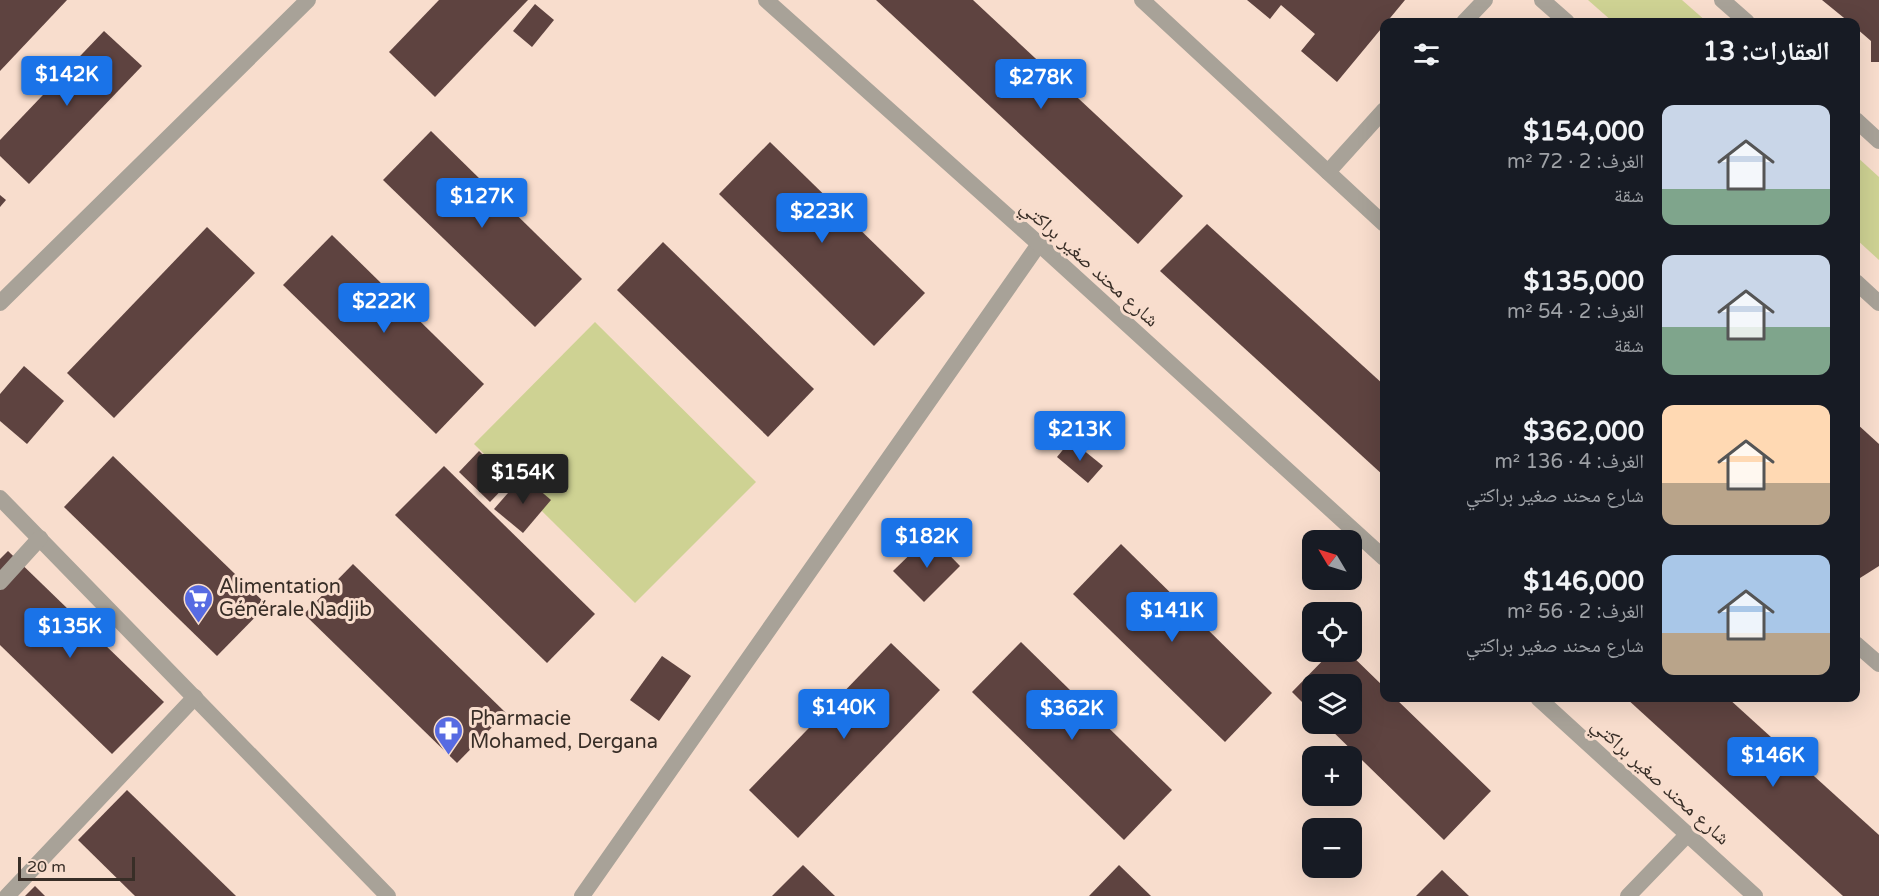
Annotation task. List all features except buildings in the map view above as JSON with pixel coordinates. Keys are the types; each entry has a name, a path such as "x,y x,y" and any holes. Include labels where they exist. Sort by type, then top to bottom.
{"street":[{"path":"0,303 308,0"},
{"name":"شارع محند صغير براكتي","path":"766,0 1039,244 1380,554"},
{"path":"1468,18 1485,0"},
{"path":"1542,0 1562,18"},
{"path":"1722,0 1742,18"},
{"path":"1147,2 1380,220"},
{"path":"1328,172 1380,114"},
{"path":"1860,124 1879,141"},
{"path":"582,896 1039,244"},
{"path":"1860,286 1879,303"},
{"path":"0,498 388,896"},
{"path":"0,582 40,538"},
{"path":"1860,647 1879,664"},
{"path":"7,896 195,697"},
{"name":"شارع محند صغير براكتي","path":"1542,702 1755,896"},
{"path":"1628,896 1688,834"}],"green space":[{"path":"1588,0 1682,0 1702,18 1608,18"},
{"path":"1860,160 1879,177 1879,260 1860,243"},
{"path":"595,322 756,482 635,603 474,444"}],"place":[{"name":"Alimentation Générale Nadjib","path":"198,624"},
{"name":"Pharmacie Mohamed, Dergana","path":"449,756"}]}
